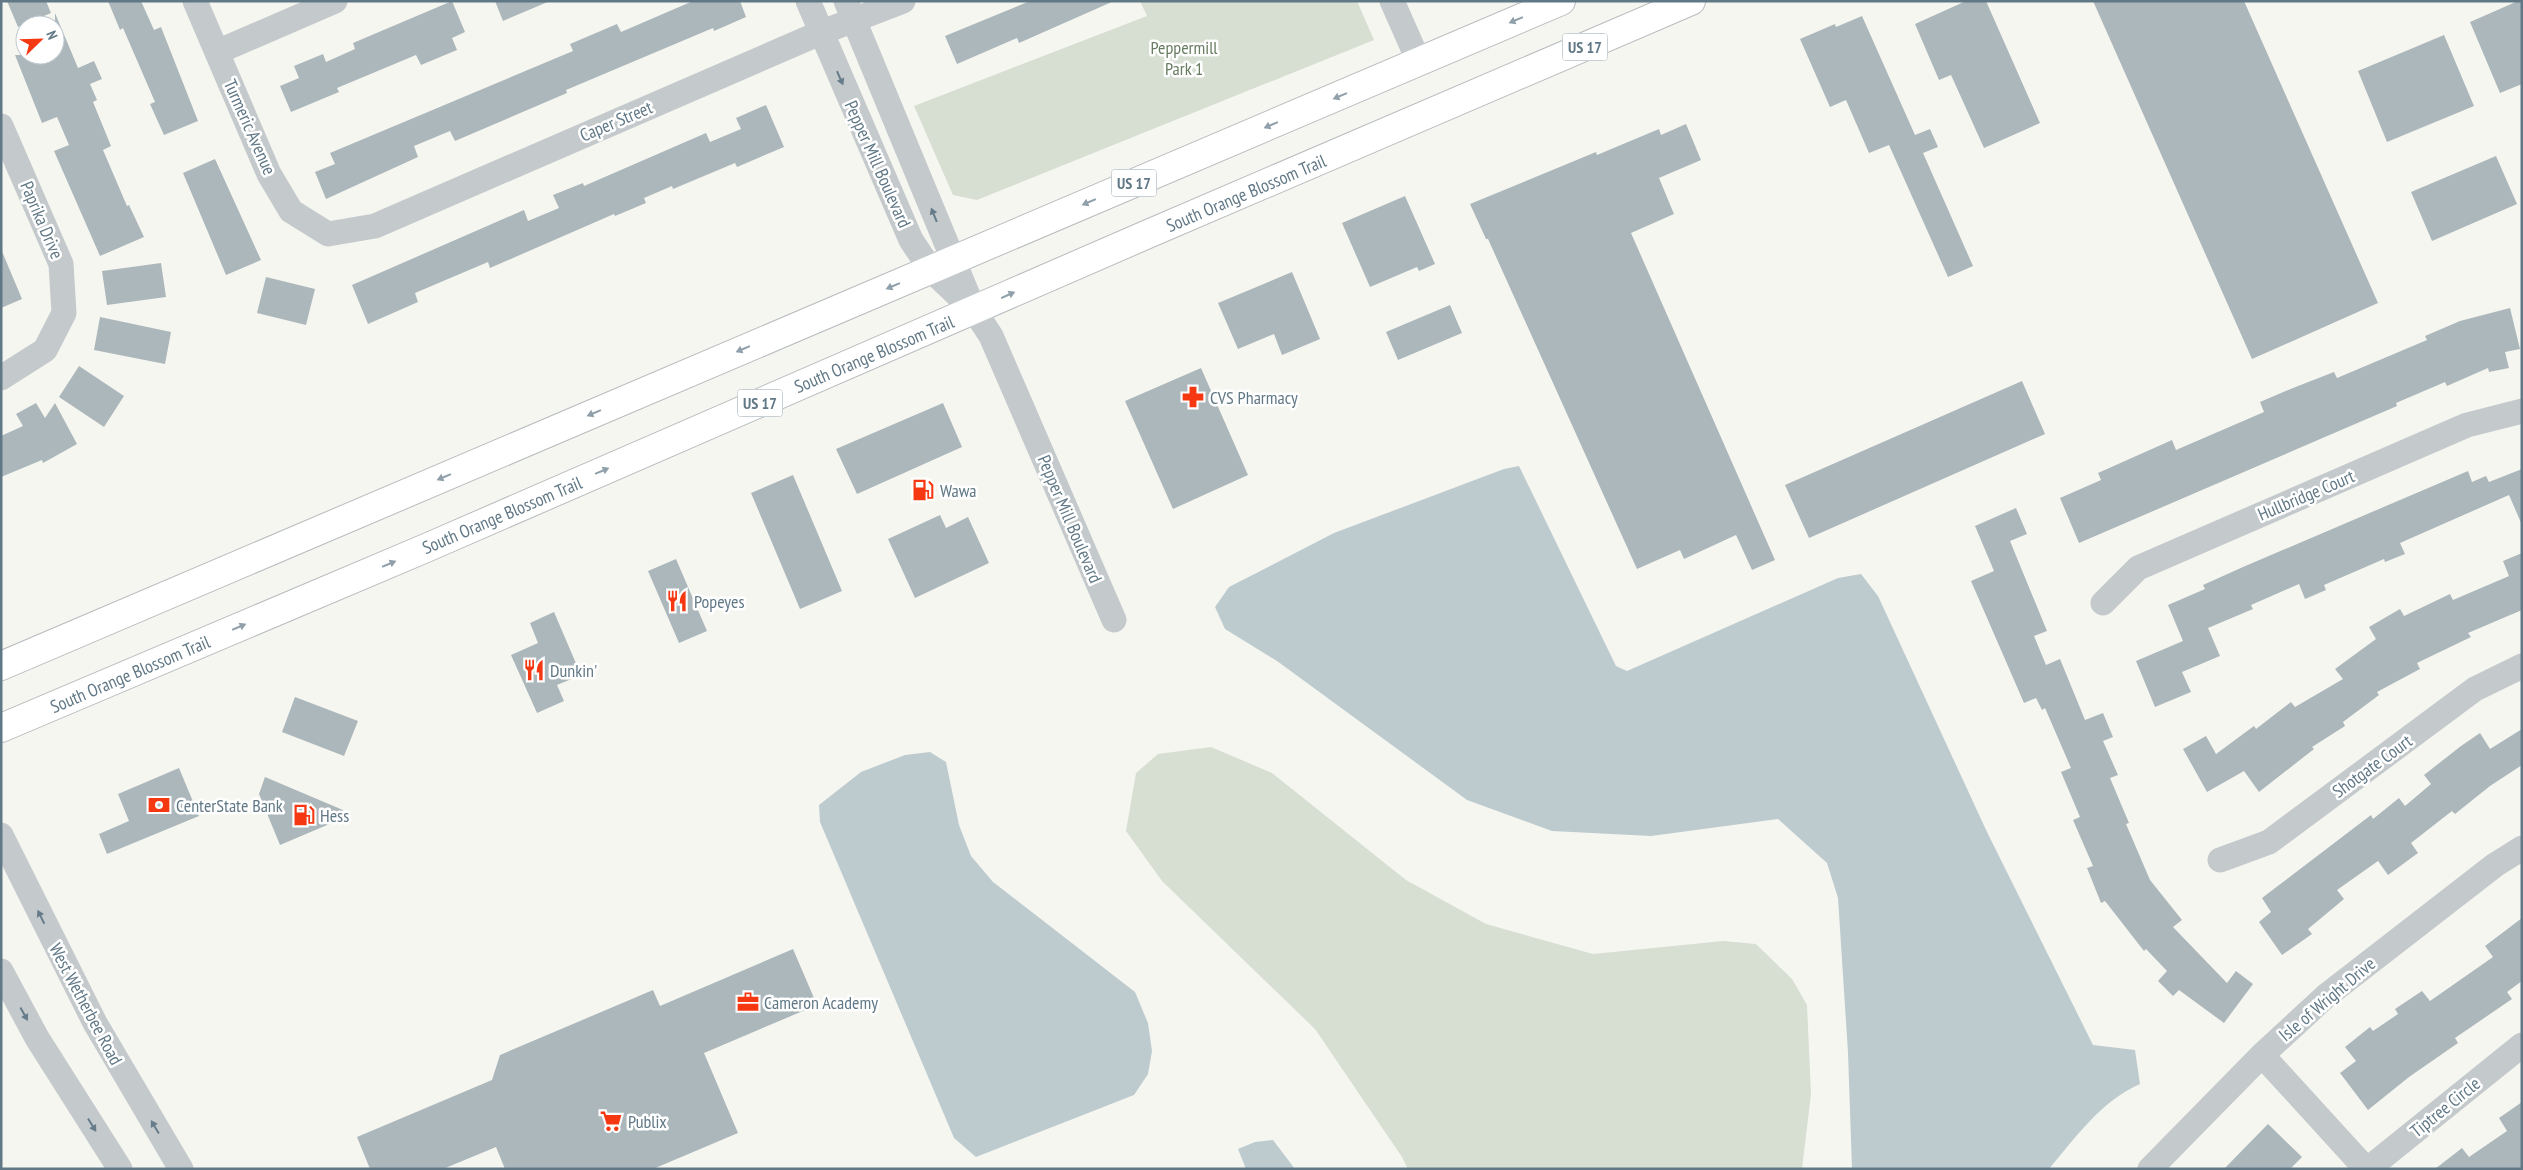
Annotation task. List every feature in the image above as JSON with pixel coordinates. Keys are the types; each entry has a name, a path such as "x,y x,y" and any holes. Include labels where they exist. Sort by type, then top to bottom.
{"main road":[{"name":"US 17","path":"1,666 1561,1"},
{"name":"South Orange Blossom Trail","path":"1,728 426,548 1658,10 1691,1"}],"street":[{"name":"Turmeric Avenue","path":"195,1 269,174 291,211 328,234"},
{"path":"217,52 334,1"},
{"name":"Pepper Mill Boulevard","path":"808,1 820,33 911,240 942,264"},
{"name":"Caper Street","path":"328,234 375,226 820,33 850,10 902,1"},
{"path":"1392,1 1419,62"},
{"name":"Pepper Mill Boulevard","path":"850,10 942,264 991,336 1114,620"},
{"name":"Paprika Drive","path":"1,126 61,264 64,313 45,350 1,378"},
{"name":"Hullbridge Court","path":"2104,603 2138,568 2467,425 2522,411"},
{"name":"Shotgate Court","path":"2220,860 2269,842 2476,689 2522,666"},
{"name":"West Wetherbee Road","path":"1,834 95,1023 181,1169"},
{"name":"Isle of Wright Drive","path":"2150,1169 2262,1055 2326,996 2495,866 2522,848"},
{"path":"1,971 37,1038 120,1169"},
{"name":"Tiptree Circle","path":"2262,1055 2367,1169 2522,1045"}],"green space":[{"name":"Peppermill Park 1","path":"1140,1 1357,1 1374,40 977,200 953,195 914,106 1147,16"},
{"path":"1211,747 1272,773 1406,880 1486,924 1593,954 1723,941 1756,944 1792,979 1807,1005 1811,1094 1802,1169 1408,1169 1402,1157 1315,1029 1162,881 1126,831 1136,773 1158,754"}],"shaded area":[{"path":"1519,466 1616,666 1627,671 1838,578 1861,574 1878,596 1987,832 2093,1045 2135,1050 2140,1084 2126,1091 2101,1110 2049,1169 1852,1169 1848,1053 1838,898 1827,863 1778,819 1651,836 1552,831 1467,800 1277,661 1225,629 1215,607 1229,587 1334,533 1504,469"},
{"path":"930,752 946,762 959,825 971,856 993,882 1135,992 1148,1023 1152,1051 1148,1074 1134,1095 976,1157 954,1138 820,822 819,805 861,772 905,755"},
{"path":"1273,1140 1295,1169 1246,1169 1238,1149 1255,1142"}],"building":[{"path":"7,1 46,1 51,13 46,15 15,15 15,20"},
{"path":"108,1 141,1 154,30 161,27 198,121 164,135 150,104 155,102 123,28 120,30"},
{"path":"452,1 465,32 452,38 457,50 421,65 416,55 337,88 339,92 291,112 280,86 299,78 294,66 323,54 326,62 355,49 353,43"},
{"path":"495,1 550,1 503,21"},
{"path":"693,1 740,1 746,17 714,31 713,28 566,90 567,93 455,141 450,131 414,146 418,157 326,199 315,172 335,164 330,153 573,51 570,44 617,24 621,32"},
{"path":"1030,1 1114,1 1019,43 1017,38 957,64 945,36"},
{"path":"1966,1 1986,1 2040,123 1984,148 1951,75 1939,80 1915,24"},
{"path":"2093,1 2244,1 2378,303 2252,359"},
{"path":"2522,1 2522,84 2500,93 2470,22"},
{"path":"1862,16 1915,135 1930,129 1938,147 1923,153 1973,266 1948,277 1889,145 1869,153 1846,100 1830,107 1800,39 1835,24 1836,27"},
{"path":"2444,35 2474,106 2387,142 2358,71"},
{"path":"65,37 78,68 94,61 102,79 90,84 97,100 93,102 111,146 103,150 127,206 129,205 144,237 100,256 54,151 69,145 57,117 42,123 19,65 65,65"},
{"path":"766,105 784,147 737,167 735,163 673,189 672,186 644,198 646,203 615,216 614,214 490,268 488,262 415,293 418,302 368,324 352,285 524,210 528,221 559,208 553,195 583,183 584,186 706,133 710,142 741,129 736,118"},
{"path":"1686,124 1701,160 1659,178 1674,214 1631,233 1775,560 1752,570 1736,535 1684,559 1680,550 1637,569 1488,239 1486,239 1470,204 1596,152 1597,155 1659,129 1661,135"},
{"path":"2496,156 2517,204 2432,241 2411,192"},
{"path":"215,159 261,260 226,275 183,173"},
{"path":"1405,196 1435,264 1419,271 1417,267 1370,287 1342,223"},
{"path":"1,249 22,299 1,308"},
{"path":"161,263 166,297 107,305 102,271"},
{"path":"1292,272 1320,339 1282,355 1274,334 1238,349 1218,303"},
{"path":"266,277 315,289 306,325 257,313"},
{"path":"1450,305 1462,333 1398,360 1386,332"},
{"path":"2510,308 2520,349 2505,352 2509,368 2489,372 2488,368 2447,386 2445,382 2396,403 2397,406 2079,543 2060,498 2101,480 2098,473 2172,440 2176,450 2264,412 2260,402 2334,372 2337,378 2427,340 2425,336 2460,321"},
{"path":"100,317 171,332 165,364 94,350"},
{"path":"79,366 124,396 104,427 59,397"},
{"name":"CVS Pharmacy","path":"1201,368 1248,475 1173,509 1125,401"},
{"path":"2022,381 2045,434 1809,538 1785,485"},
{"path":"36,403 45,418 55,403 77,444 43,463 42,460 1,477 1,436 23,426 16,414"},
{"path":"943,403 962,447 857,494 836,449"},
{"path":"2522,469 2522,525 2509,495 2400,543 2405,554 2385,562 2384,559 2324,585 2326,590 2305,599 2299,584 2251,605 2253,609 2208,628 2220,656 2182,672 2191,692 2155,707 2136,661 2183,641 2168,605 2205,589 2203,585 2243,567 2468,471 2472,482 2486,476 2489,482"},
{"path":"793,475 842,591 800,609 751,493"},
{"path":"2016,508 2027,534 2010,541 2047,631 2034,636 2046,665 2060,659 2085,720 2103,713 2113,737 2103,741 2118,775 2110,778 2129,823 2126,824 2150,880 2182,920 2173,927 2227,983 2236,971 2253,984 2224,1023 2179,990 2173,996 2158,981 2167,971 2146,949 2144,951 2105,901 2101,903 2087,868 2093,866 2073,820 2080,817 2061,772 2071,768 2045,708 2042,710 2036,698 2024,703 1971,581 1994,571 1975,526"},
{"path":"940,515 946,528 968,517 989,563 915,598 888,539"},
{"path":"2522,553 2522,610 2468,633 2471,637 2417,663 2420,669 2377,692 2379,695 2343,722 2345,726 2312,747 2314,749 2259,792 2244,771 2207,792 2183,749 2206,736 2216,754 2254,726 2256,729 2291,702 2295,707 2343,679 2335,669 2376,639 2369,627 2400,609 2404,616 2450,594 2453,600 2509,576 2503,561"},
{"name":"Popeyes","path":"676,559 707,631 679,643 648,571"},
{"path":"554,612 581,675 557,685 564,701 537,713 511,655 538,643 530,623"},
{"path":"295,697 358,721 344,756 282,732"},
{"path":"2522,729 2522,765 2490,786 2455,814 2452,811 2411,843 2418,853 2388,875 2378,861 2337,890 2344,899 2308,929 2312,934 2282,955 2259,922 2271,912 2262,898 2371,815 2373,819 2399,798 2405,806 2431,784 2424,775 2480,733 2490,749"},
{"name":"CenterState Bank","path":"179,768 199,816 107,854 99,834 129,821 118,794"},
{"name":"Hess","path":"265,777 343,810 339,820 280,845 259,794"},
{"path":"2522,918 2522,981 2507,992 2512,999 2455,1038 2458,1043 2409,1077 2368,1110 2340,1073 2356,1061 2345,1047 2370,1027 2373,1031 2398,1014 2395,1009 2422,991 2430,1001 2493,957 2485,946"},
{"path":"793,949 817,1005 704,1053 738,1133 653,1169 505,1169 496,1147 443,1169 370,1169 357,1137 492,1080 500,1055 653,990 660,1006"},
{"path":"2522,1102 2522,1169 2435,1169 2462,1148 2469,1157 2507,1131 2499,1118"},
{"path":"2268,1124 2302,1157 2290,1169 2224,1169"}],"place":[{"name":"CVS Pharmacy","path":"1193,397"},
{"name":"Wawa","path":"923,490"},
{"name":"Popeyes","path":"677,601"},
{"name":"Dunkin'","path":"534,670"},
{"name":"CenterState Bank","path":"159,805"},
{"name":"Hess","path":"304,815"},
{"name":"Cameron Academy","path":"748,1002"},
{"name":"Publix","path":"611,1121"}]}
